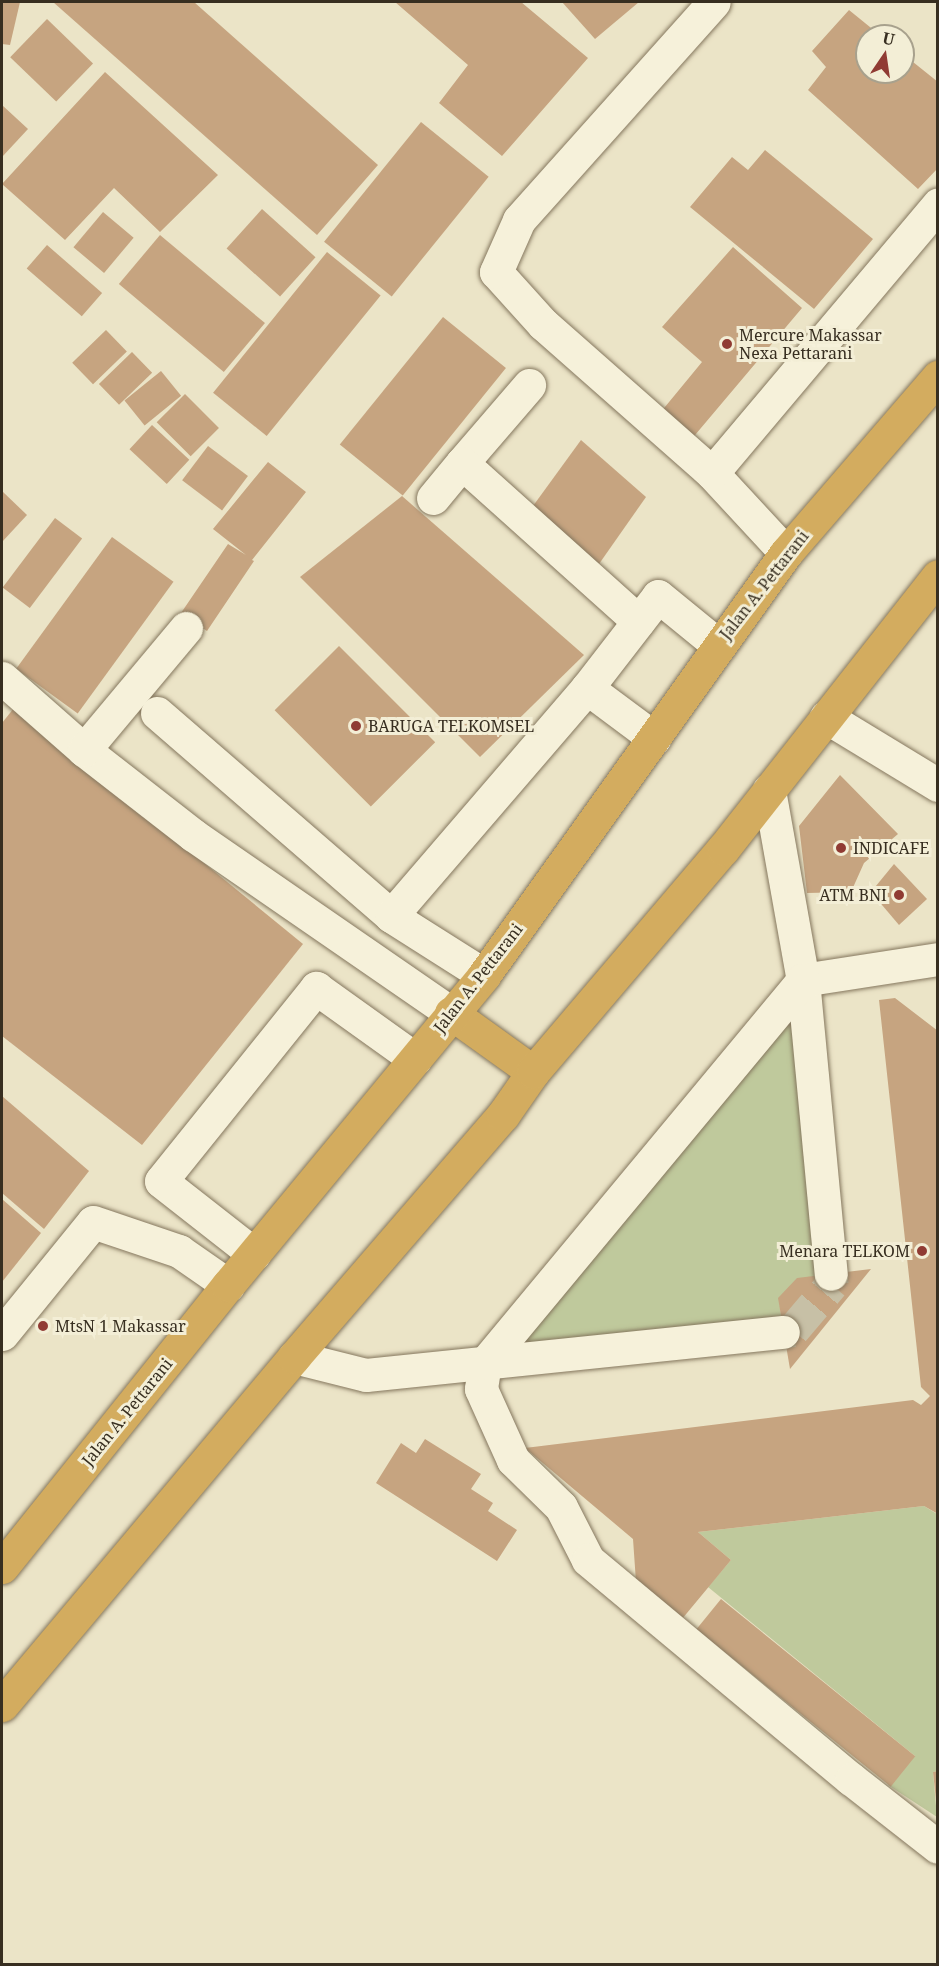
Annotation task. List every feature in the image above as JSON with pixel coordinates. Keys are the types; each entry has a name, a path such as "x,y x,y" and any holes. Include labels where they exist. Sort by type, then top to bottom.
{"highway":[{"name":"Jalan A. Pettarani","path":"2,1567 228,1285 484,975 786,553 938,377"},
{"path":"2,1705 294,1357 503,1115 533,1072 723,849 938,576"},
{"path":"451,1013 533,1072"}],"street":[{"path":"714,2 519,220 496,272 543,324 712,473 786,553"},
{"path":"712,473 938,205"},
{"path":"433,498 529,385"},
{"path":"462,463 638,621"},
{"path":"391,916 587,687 658,596 718,645"},
{"path":"84,750 186,628"},
{"path":"2,678 84,750 192,835 451,1013"},
{"path":"587,687 654,738"},
{"path":"157,713 391,916 484,975"},
{"path":"826,717 938,785"},
{"path":"769,790 803,980 831,1274"},
{"path":"938,959 803,980 485,1363 481,1389 513,1460 561,1507 588,1560 851,1779 938,1847"},
{"path":"254,1254 161,1181 316,988 415,1059"},
{"path":"2,1334 12,1300 93,1222 179,1251 228,1285"},
{"path":"294,1357 366,1375 783,1332"}],"green space":[{"path":"803,980 831,1274 779,1298 783,1332 485,1363"},
{"path":"924,1506 937,1514 938,1771 933,1772 937,1817 888,1785 915,1756 708,1587 731,1560 698,1532"}],"building":[{"path":"2,2 20,2 10,45 2,44"},
{"path":"53,2 194,2 378,165 317,235"},
{"path":"395,2 521,2 588,58 502,156 439,103 468,65"},
{"path":"562,2 639,2 595,39"},
{"path":"849,10 866,24 855,24 855,84 915,84 915,64 938,82 938,168 918,189 808,90 826,67 812,51"},
{"path":"47,19 93,63 56,102 10,57"},
{"path":"105,72 218,175 160,232 114,188 65,240 2,184"},
{"path":"2,105 28,129 2,157"},
{"path":"421,122 489,177 392,296 324,242"},
{"path":"765,150 873,239 814,309 690,207 732,157 748,170"},
{"path":"262,209 316,257 280,297 227,248"},
{"path":"103,212 134,238 104,273 73,247"},
{"path":"160,235 265,323 224,372 119,284"},
{"path":"47,245 102,293 82,316 27,268"},
{"name":"Mercure Makassar Nexa Pettarani","path":"733,247 802,308 690,441 660,413 702,362 662,327"},
{"path":"327,252 381,295 267,436 213,393"},
{"path":"443,317 506,368 403,495 340,444"},
{"path":"106,330 127,352 93,384 72,363"},
{"path":"132,352 152,373 119,405 99,384"},
{"path":"161,371 181,396 145,425 124,401"},
{"path":"185,394 219,428 191,456 157,422"},
{"path":"152,425 189,460 167,484 129,449"},
{"path":"581,440 646,497 599,564 533,506"},
{"path":"208,446 248,476 222,510 182,480"},
{"path":"268,462 306,492 252,560 254,561 207,631 181,613 228,544 246,555 213,529"},
{"path":"2,491 27,515 2,542"},
{"path":"402,496 584,655 480,757 300,577"},
{"path":"55,518 82,538 30,608 3,587"},
{"path":"112,537 173,582 78,714 16,669"},
{"name":"BARUGA TELKOMSEL","path":"339,646 435,742 371,807 275,710"},
{"path":"14,708 303,944 142,1145 2,1036 2,723"},
{"name":"INDICAFE","path":"840,775 898,834 864,863 851,892 807,893 799,826"},
{"name":"ATM BNI","path":"894,864 927,899 899,925 871,892"},
{"name":"Menara TELKOM","path":"895,998 938,1031 938,1514 924,1506 698,1532 731,1560 682,1619 636,1582 633,1539 525,1448 913,1400 921,1405 930,1396 921,1387 879,1000"},
{"path":"2,1096 89,1171 44,1229 2,1193"},
{"path":"2,1199 41,1233 2,1282"},
{"path":"871,1269 790,1369 778,1298 797,1278"},
{"path":"425,1439 481,1474 471,1489 493,1503 488,1511 517,1530 497,1561 376,1483 401,1443 416,1453"},
{"path":"721,1599 915,1756 891,1787 696,1629"},
{"path":"938,1771 938,1800 936,1800 933,1772"}],"tunnel":[{"path":"783,1332 793,1330 832,1284 831,1274"}],"place":[{"name":"Mercure Makassar Nexa Pettarani","path":"727,344"},
{"name":"BARUGA TELKOMSEL","path":"356,726"},
{"name":"INDICAFE","path":"841,848"},
{"name":"ATM BNI","path":"899,895"},
{"name":"Menara TELKOM","path":"922,1251"},
{"name":"MtsN 1 Makassar","path":"43,1326"}]}
